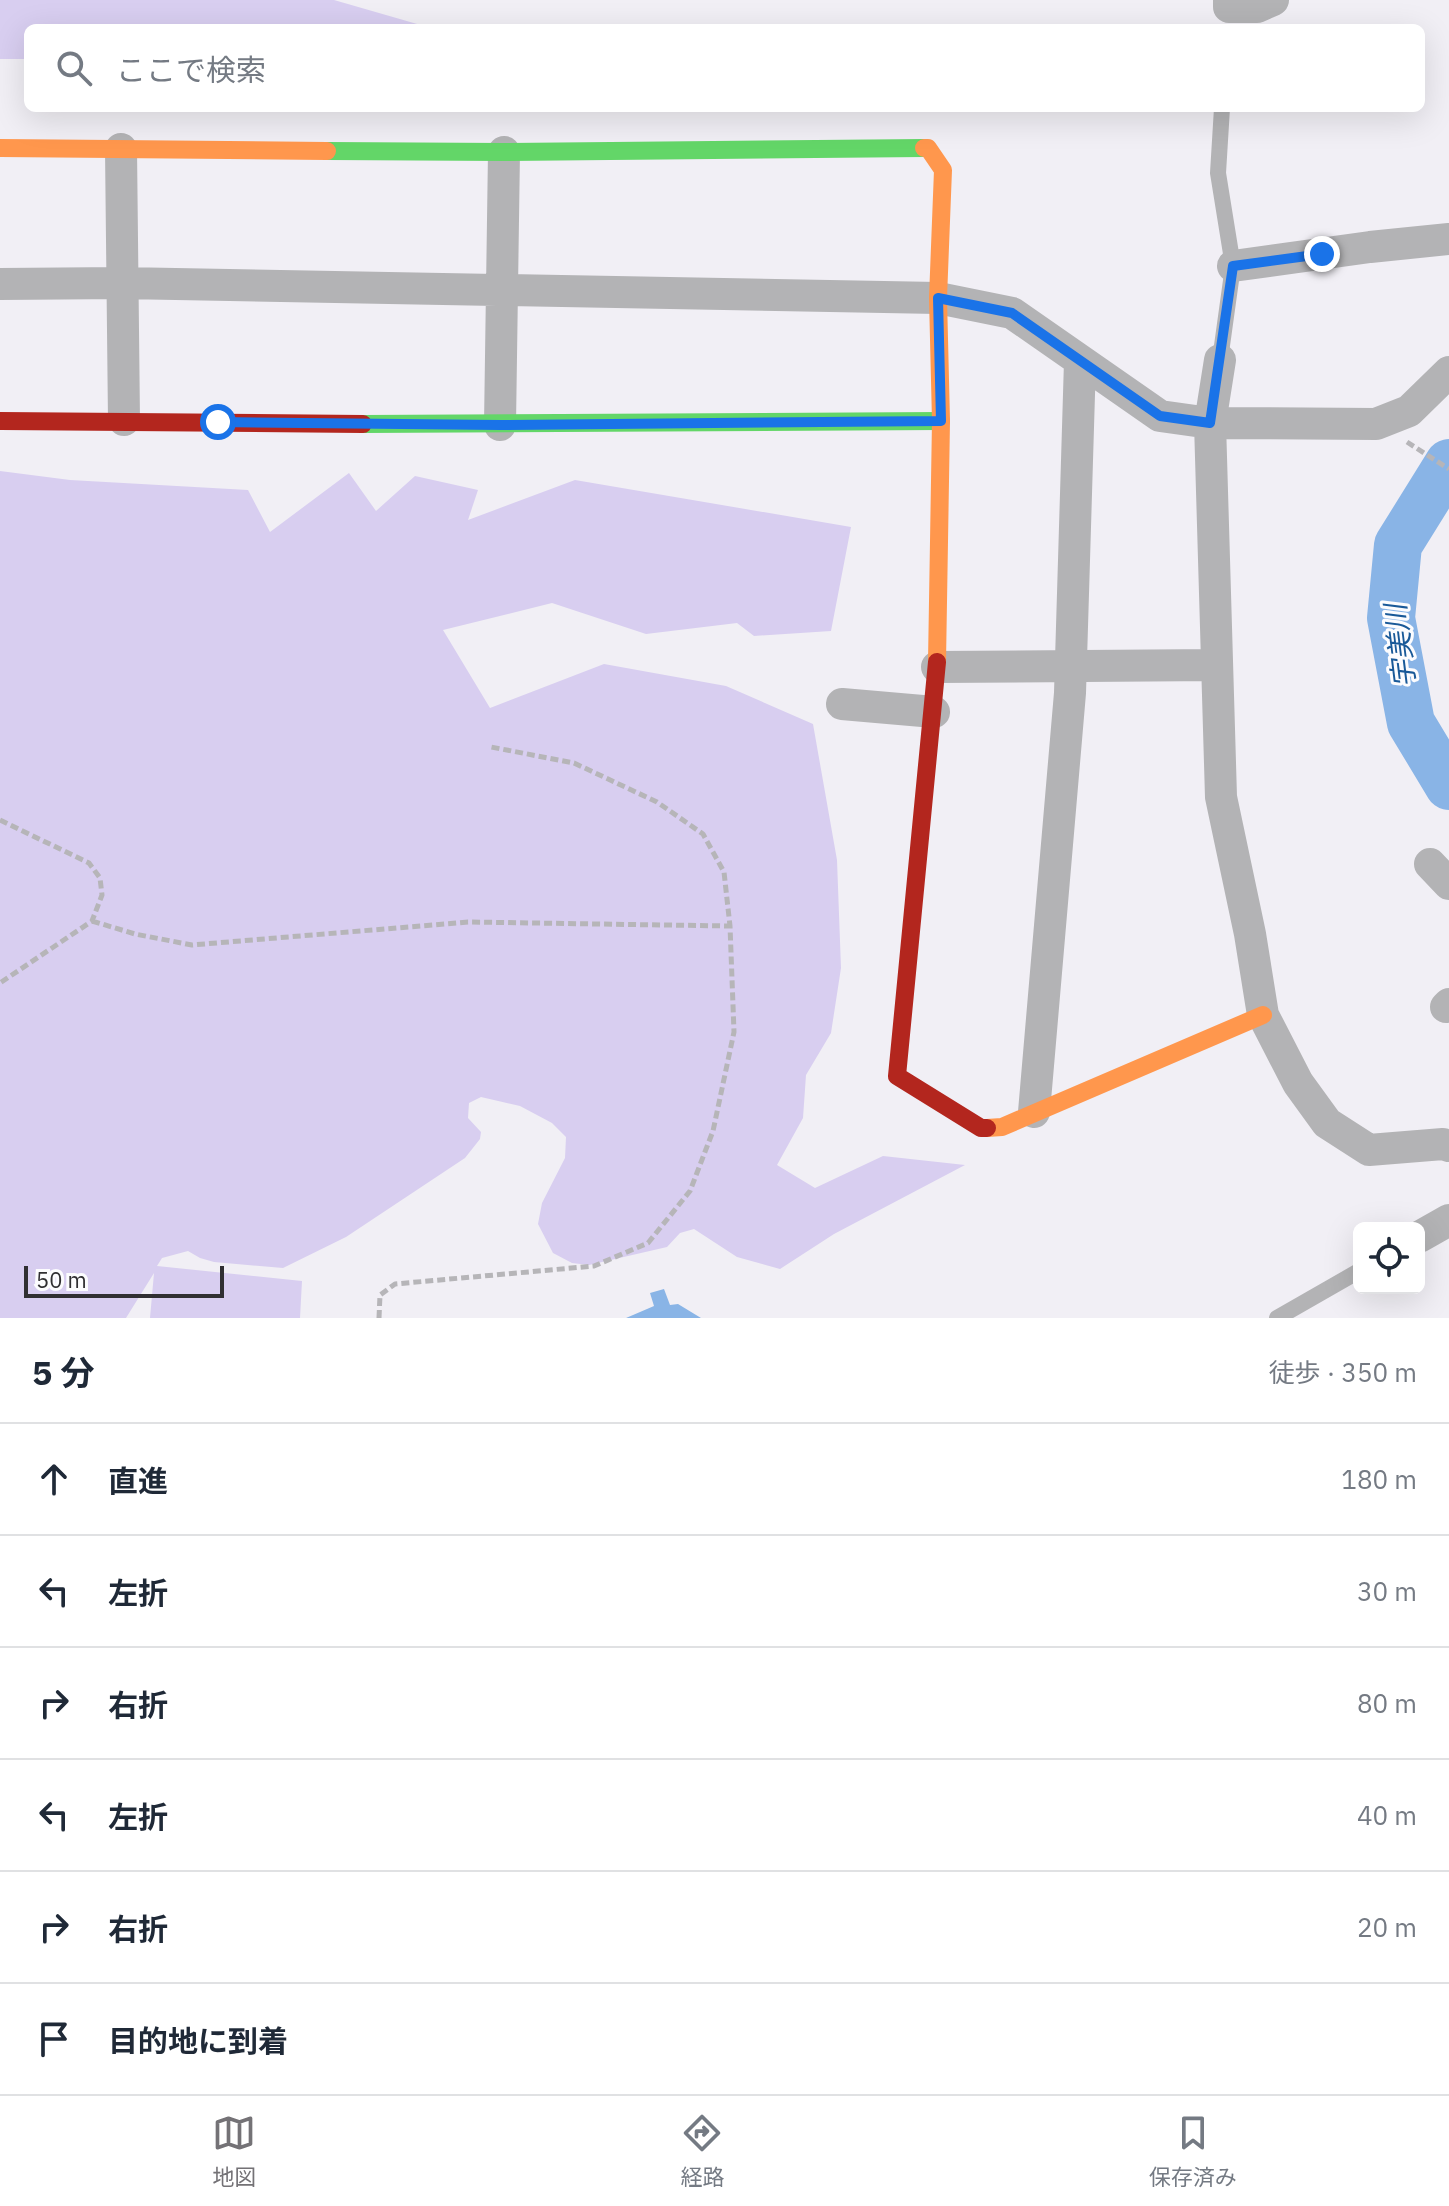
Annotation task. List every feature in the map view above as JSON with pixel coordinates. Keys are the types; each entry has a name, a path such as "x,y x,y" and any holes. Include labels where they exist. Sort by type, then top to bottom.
{"street":[{"path":"1228,12 1257,7 1273,0"},
{"path":"0,148 504,152 928,148 943,170 938,298 941,421 937,667 897,1076 981,1128 1002,1127 1263,1015"},
{"path":"121,149 124,420"},
{"path":"500,425 504,152"},
{"path":"1233,266 1449,239"},
{"path":"0,284 122,283 938,298 1012,313 1160,416 1210,423 1376,424 1409,411 1449,372"},
{"path":"1220,360 1210,423 1221,797 1250,934 1263,1015 1298,1083 1327,1123 1369,1150 1449,1146"},
{"path":"1034,1112 1071,666 1080,361"},
{"path":"0,421 500,425 941,421"},
{"path":"937,667 1217,665"},
{"path":"842,704 934,712"},
{"path":"1425,1234 1449,1220"}],"lane":[{"path":"1220,360 1233,266 1218,173 1222,112"},
{"path":"1277,1318 1353,1274"}],"path":[{"path":"1408,444 1449,469"},
{"path":"379,1318 380,1295 395,1284 594,1266 648,1243 690,1191 713,1131 734,1032 730,926 724,872 703,834 657,802 574,763 491,747"},
{"path":"0,820 89,863 100,878 102,895 92,921 0,983"},
{"path":"92,921 135,934 192,945 468,922 730,926"}],"shaded area":[{"path":"0,0 334,0 417,24 24,24 24,59 0,59"},
{"path":"0,471 70,480 248,490 270,532 349,473 376,511 415,476 478,490 468,520 575,480 851,527 831,631 754,636 737,623 646,634 552,603 443,630 490,708 604,664 726,686 813,724 837,860 841,968 831,1033 806,1075 803,1118 777,1165 815,1188 883,1156 965,1165 834,1234 780,1269 737,1257 694,1229 680,1233 667,1247 589,1265 572,1263 553,1253 538,1224 542,1203 565,1158 566,1137 552,1123 520,1106 481,1097 469,1103 468,1118 481,1132 480,1139 465,1158 346,1237 283,1268 214,1262 188,1251 162,1258 157,1266 302,1281 300,1318 150,1318 154,1273 126,1318 0,1318"}],"water":[{"path":"664,1289 670,1305 678,1304 701,1318 626,1318 654,1306 650,1293"}],"waterway":[{"name":"宇美川","path":"1449,463 1398,545 1391,618 1411,723 1449,786"}],"traffic: fast":[{"path":"327,151 924,148"},
{"path":"363,424 941,421"}],"traffic: slow":[{"path":"0,148 327,151"},
{"path":"924,148 928,148 943,170 938,298 941,421 937,662"},
{"path":"987,1128 1002,1127 1263,1015"}],"traffic: jam":[{"path":"0,421 363,424"},
{"path":"937,662 897,1076 981,1128 987,1128"}],"route":[{"path":"218,422 500,425 941,421 938,298 1012,313 1160,416 1210,423 1233,266 1322,254"}]}
